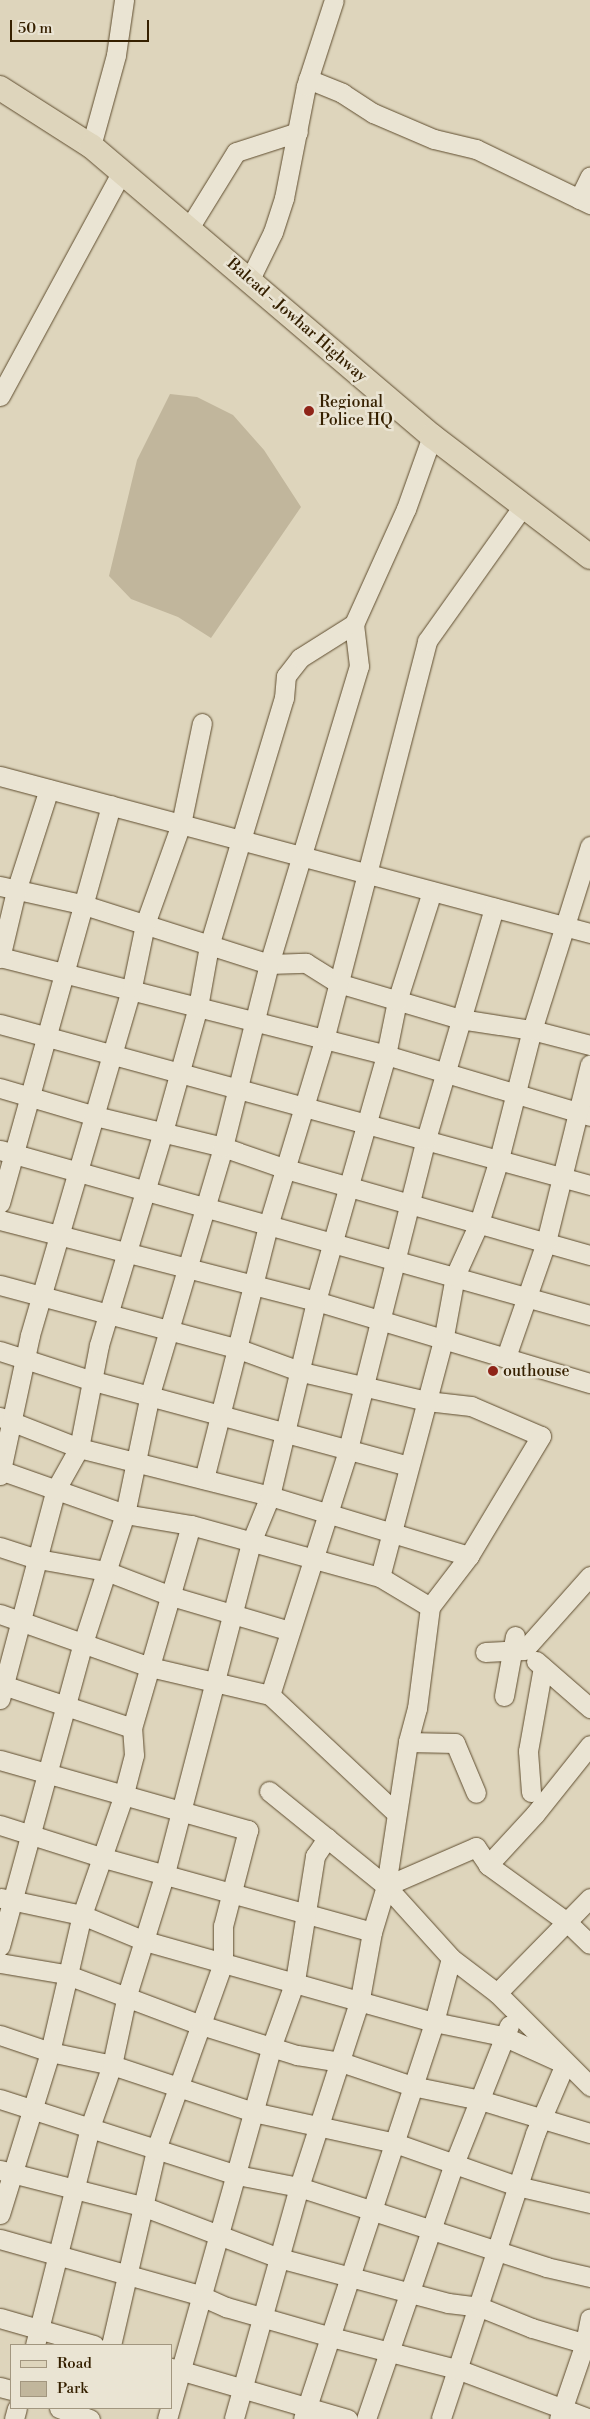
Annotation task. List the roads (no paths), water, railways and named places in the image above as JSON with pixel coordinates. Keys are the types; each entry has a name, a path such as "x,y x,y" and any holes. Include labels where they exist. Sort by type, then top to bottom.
{"main road":[{"name":"Balcad - Jowhar Highway","path":"0,88 91,146 250,278 432,436 590,557"}],"street":[{"path":"91,146 116,55 124,0"},
{"path":"250,278 273,232 298,132 308,79 334,0"},
{"path":"308,79 331,87 373,113 434,139 476,149 585,202 590,176"},
{"path":"189,228 236,152 298,132"},
{"path":"0,396 122,172"},
{"path":"0,1946 6,1899 31,1834 83,1643 125,1514 150,1394 171,1330 203,1206 223,1147 236,1088 256,1022 269,964 359,666 354,624 406,509 432,436"},
{"path":"204,1479 239,1349 268,1226 286,1169 302,1105 324,1040 365,874 427,641 523,506"},
{"path":"132,1728 67,1704 1,1689 22,1621 56,1488 79,1448 90,1380 107,1314 147,1191 198,1007 209,946 239,840 284,698 286,676 300,658 354,624"},
{"path":"202,723 181,824 144,924 132,987 7,1419 0,1472 56,1488 125,1514 191,1525 252,1540 380,1577 430,1607"},
{"path":"0,776 590,933"},
{"path":"49,789 8,889 0,957 65,970 132,987 198,1007 386,1055 584,1114"},
{"path":"0,1203 6,1152 30,1098 44,1035 65,970 81,904 111,805"},
{"path":"380,1577 444,1336 455,1276 479,1223 499,1159 514,1094 532,1030 563,926 590,846"},
{"path":"8,889 81,904 269,964 306,964 338,984 460,1019 532,1030 590,1045"},
{"path":"38,2337 55,2256 90,2127 112,2065 127,1995 165,1873 252,1540 270,1496 283,1432 302,1372 316,1301 334,1243 365,1123 386,1055 397,1000 432,891"},
{"path":"270,1695 311,1558 347,1453 412,1203 426,1139 447,1074 460,1019 494,908"},
{"path":"0,1024 180,1071 590,1185"},
{"path":"506,1357 525,1296 546,1242 584,1114 590,1064"},
{"path":"0,1088 95,1116 223,1147 286,1169 412,1203 590,1255"},
{"path":"6,1152 525,1296 589,1309"},
{"path":"0,1220 188,1267 444,1336 590,1383"},
{"path":"0,1285 239,1349 302,1372 427,1401 471,1406 541,1436 469,1556 430,1607 417,1708 408,1742 386,1886 372,1932 360,1999 299,2187 262,2317 244,2389 234,2419"},
{"path":"0,1350 24,1360 90,1380 150,1394 283,1432 347,1453 409,1466"},
{"path":"7,1419 79,1448 136,1464 270,1496 327,1515 469,1556"},
{"path":"0,2214 5,2171 50,2052 66,1974 82,1915 104,1858 123,1797 134,1755 132,1728 191,1525"},
{"path":"0,1547 38,1559 106,1571 171,1596 290,1631"},
{"path":"504,1696 517,1646 590,1576"},
{"path":"0,1614 150,1667 270,1695 396,1813"},
{"path":"485,1652 517,1646 590,1708"},
{"path":"531,1792 528,1751 543,1667"},
{"path":"408,1742 455,1743 476,1793"},
{"path":"488,1865 530,1821 590,1744"},
{"path":"0,1760 123,1797 180,1810 248,1830 230,1892 223,1926 223,1963 157,2146 145,2207 126,2274 110,2344"},
{"path":"270,1791 386,1886 451,1958 497,1993 565,2064 590,2086"},
{"path":"0,1825 104,1858 165,1873 372,1932"},
{"path":"172,2399 178,2370 199,2295 222,2233 272,2045 295,1981 308,1914 315,1856 327,1838"},
{"path":"386,1886 476,1847 488,1865 568,1923 590,1944"},
{"path":"497,1993 568,1923 590,1898"},
{"path":"6,1899 82,1915 145,1941 360,1999 434,2022 503,2036 565,2064"},
{"path":"305,2413 331,2337 369,2210 395,2143 434,2022 451,1958"},
{"path":"0,1963 66,1974 127,1995 201,2025 272,2045 297,2055 340,2062 412,2086 480,2100 540,2121 590,2134"},
{"path":"366,2419 386,2352 409,2293 454,2164 503,2036 516,2013"},
{"path":"0,2035 50,2052 112,2065 253,2112 319,2129 395,2143 517,2186 590,2203"},
{"path":"441,2419 480,2307 496,2249 517,2186 540,2121 565,2064"},
{"path":"0,2099 29,2111 157,2146 238,2175 299,2187 496,2249 546,2267 590,2277"},
{"path":"5,2171 74,2187 145,2207 222,2233 279,2258 409,2293 480,2307 588,2344"},
{"path":"0,2239 199,2295 262,2317 331,2337 457,2370 560,2414 590,2419"},
{"path":"0,2318 38,2337 87,2344"},
{"path":"560,2414 588,2344 590,2318"},
{"path":"178,2370 244,2389 305,2413 348,2419"},
{"path":"63,2409 88,2419"}],"place":[{"name":"Regional Police HQ","path":"309,411"},
{"name":"outhouse","path":"493,1371"}]}
